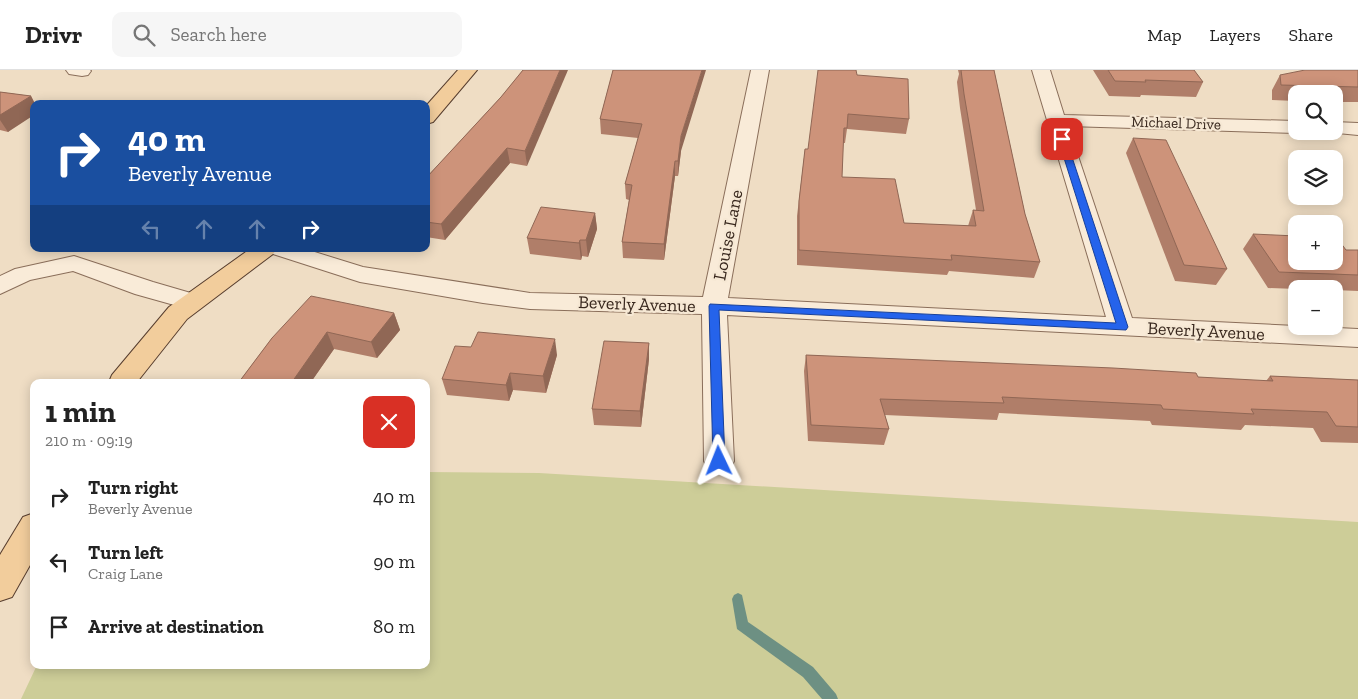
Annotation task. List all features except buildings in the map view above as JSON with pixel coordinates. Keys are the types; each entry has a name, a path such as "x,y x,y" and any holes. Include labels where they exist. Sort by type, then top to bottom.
{"main road":[{"path":"430,113 468,70"},
{"path":"124,379 158,335 178,313 261,252"},
{"path":"0,586 30,533"}],"street":[{"name":"Louise Lane","path":"719,461 714,306 760,70"},
{"path":"1041,70 1122,327"},
{"name":"Michael Drive","path":"1056,120 1288,127"},
{"path":"1343,128 1358,129"},
{"name":"Beverly Avenue","path":"290,252 360,274 482,295 530,300 587,304 714,306 1358,338"},
{"path":"0,286 23,274 74,263 144,288 192,302"}],"green space":[{"path":"430,472 539,473 1358,522 1358,699 21,699 35,669 430,669"}],"waterway":[{"path":"738,599 742,625 808,672 831,699"}],"route":[{"path":"719,461 714,306 1122,327 1062,139"}]}
